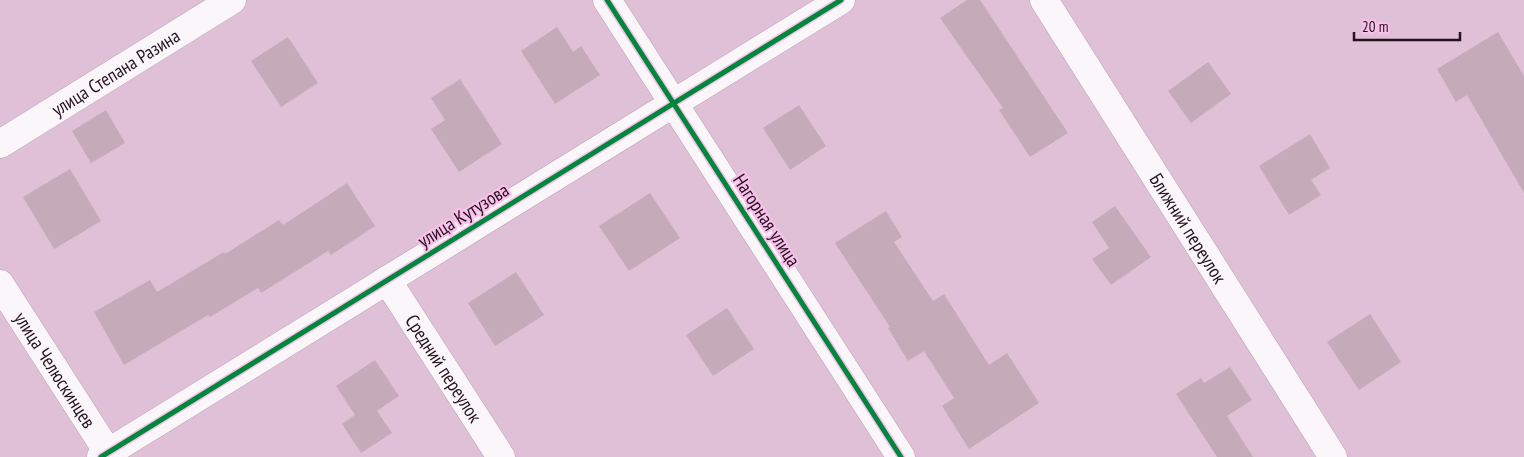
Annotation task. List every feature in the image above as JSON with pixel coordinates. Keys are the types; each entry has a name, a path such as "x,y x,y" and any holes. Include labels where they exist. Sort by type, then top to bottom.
{"street":[{"name":"улица Степана Разина","path":"0,144 232,0"},
{"name":"Нагорная улица","path":"607,0 901,457"},
{"name":"улица Кутузова","path":"107,455 841,0"},
{"name":"Ближний переулок","path":"1044,0 1333,457"},
{"name":"Средний переулок","path":"387,280 501,457"},
{"name":"улица Челюскинцев","path":"0,284 107,455"}],"building":[{"path":"967,0 980,0 1068,133 1030,157 999,110 1003,108 940,18"},
{"path":"557,27 573,52 581,46 600,75 555,104 521,51"},
{"path":"1498,32 1524,76 1524,193 1467,95 1456,102 1437,69"},
{"path":"288,37 318,83 281,107 251,61"},
{"path":"1208,62 1231,94 1191,123 1168,91"},
{"path":"460,79 502,144 459,172 431,129 445,120 431,98"},
{"path":"799,105 826,146 790,170 763,128"},
{"path":"106,110 125,143 91,163 72,131"},
{"path":"1310,134 1330,168 1311,180 1321,195 1289,215 1259,166"},
{"path":"70,169 101,221 54,249 23,197"},
{"path":"347,183 375,226 331,255 328,251 261,293 258,288 210,317 208,315 124,365 94,312 150,280 157,292 224,252 225,254 279,220 283,225"},
{"path":"650,193 680,238 629,271 599,226"},
{"path":"1115,206 1151,257 1111,285 1092,259 1109,248 1092,222"},
{"path":"886,211 902,237 894,242 933,301 944,294 989,365 1007,353 1039,403 969,449 942,406 954,398 924,351 908,361 888,328 890,327 835,243"},
{"path":"516,272 544,315 495,346 468,303"},
{"path":"727,308 754,349 713,376 686,335"},
{"path":"1370,314 1401,362 1359,390 1327,342"},
{"path":"375,360 399,396 377,411 392,433 361,453 342,424 355,415 336,386"},
{"path":"1230,367 1252,400 1227,416 1253,457 1217,457 1176,394 1201,378 1204,383"}],"cycle path":[{"path":"607,0 901,457"},
{"path":"101,457 841,0"}]}
